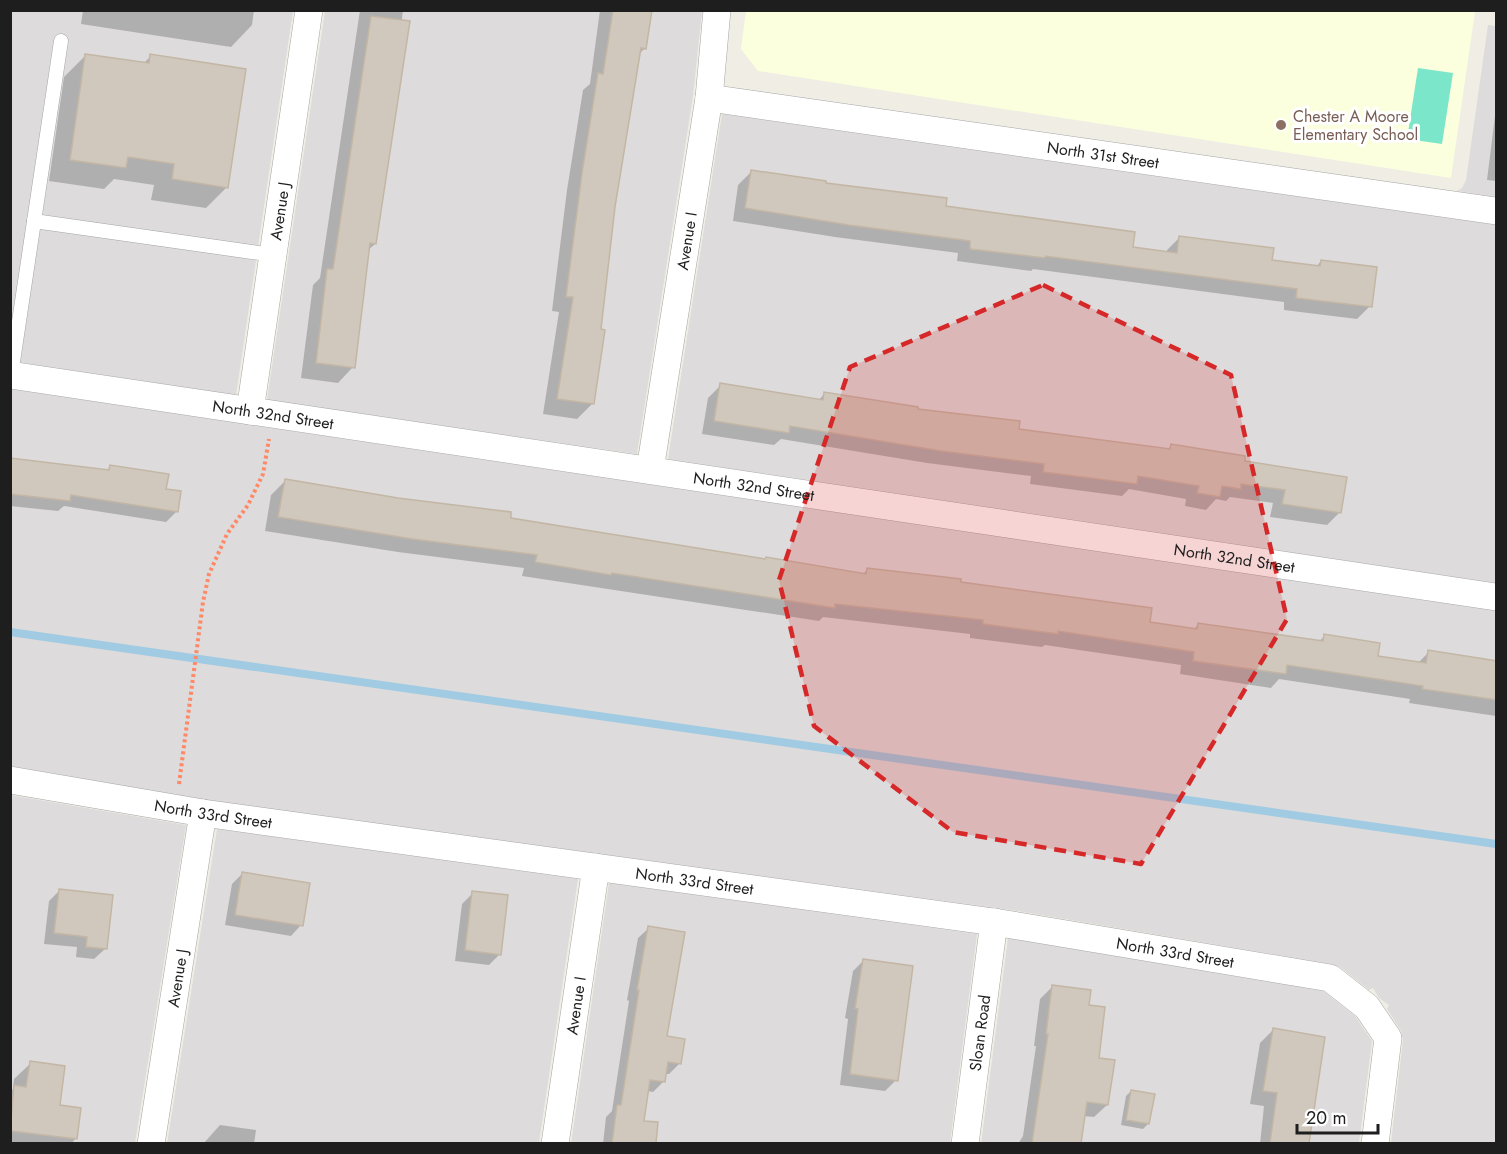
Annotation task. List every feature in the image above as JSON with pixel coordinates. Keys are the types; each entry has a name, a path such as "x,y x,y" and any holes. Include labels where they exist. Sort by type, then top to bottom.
{"street":[{"name":"Avenue J","path":"261,413 273,255 309,10"},
{"name":"Avenue I","path":"650,470 709,98 717,10"},
{"name":"North 31st Street","path":"709,98 1497,211"},
{"name":"North 32nd Street","path":"11,375 1497,597"},
{"name":"North 33rd Street","path":"10,780 204,813 994,922 1330,978 1367,1007 1388,1038 1375,1143"},
{"name":"Avenue J","path":"151,1143 204,813"},
{"name":"Avenue I","path":"555,1143 596,867"},
{"name":"Sloan Road","path":"965,1143 994,922"}],"lane":[{"path":"11,375 61,41"},
{"path":"34,221 273,255"}],"path":[{"path":"175,808 202,602 209,574 227,534 248,505 263,474 261,413"}],"highlighted area":[{"path":"1043,285 1231,375 1287,619 1141,864 953,832 814,726 779,580 850,367"}],"shaded area":[{"path":"10,11 293,11 236,395 11,361"},
{"path":"325,11 702,11 693,96 637,454 267,400"},
{"name":"Chester A Moore Elementary School","path":"746,11 1475,11 1451,178 758,71 741,49"},
{"path":"1488,25 1496,26 1496,197 1457,191 1462,188 1466,180"},
{"path":"722,114 1496,225 1496,583 668,459"},
{"path":"10,389 1496,611 1496,1143 1391,1143 1403,1040 1401,1031 1387,1009 1389,1005 1379,998 1373,988 1369,990 1340,967 1332,964 1011,910 206,800 11,766"},
{"path":"10,795 186,825 135,1143 11,1143"},
{"path":"217,829 578,879 539,1143 167,1144"},
{"path":"609,883 977,934 950,1143 571,1144"},
{"path":"1008,938 1323,991 1355,1016 1372,1041 1359,1143 981,1144"}],"green space":[{"path":"1418,68 1453,73 1442,144 1407,139"}],"building":[{"path":"613,10 652,10 646,49 641,48 615,207 601,329 605,330 594,404 557,399 573,297 566,297 582,173 598,73 603,74"},
{"path":"371,16 410,21 376,244 370,243 355,368 316,363 327,269 333,269"},
{"path":"85,54 149,63 150,54 246,69 228,188 172,179 174,164 128,157 126,168 70,160"},
{"path":"751,170 826,181 826,183 947,198 946,206 1135,232 1133,247 1177,253 1179,236 1274,248 1272,260 1320,266 1321,260 1377,267 1372,307 1296,298 1297,289 1045,256 1045,258 970,249 970,241 848,225 745,208"},
{"path":"720,383 823,400 824,392 918,407 918,409 1020,421 1019,429 1170,449 1171,444 1245,456 1245,461 1347,477 1341,513 1282,504 1285,490 1241,484 1241,489 1222,486 1220,497 1197,493 1199,486 1138,476 1137,484 1043,472 1044,464 941,451 790,426 789,433 714,421"},
{"path":"10,458 109,470 110,465 169,474 166,489 181,491 178,512 71,495 70,501 10,494"},
{"path":"285,479 398,498 511,512 511,518 765,559 766,557 866,574 867,568 961,579 961,582 1152,608 1150,622 1197,629 1198,623 1323,641 1324,634 1380,643 1378,656 1426,663 1428,650 1497,661 1497,700 1287,665 1286,674 1193,661 1194,652 1058,631 1058,634 983,624 983,620 835,604 835,608 612,573 611,575 535,562 537,555 412,539 278,517"},
{"path":"242,872 310,883 303,926 235,915"},
{"path":"59,889 113,895 107,949 86,947 87,937 54,933"},
{"path":"472,891 508,895 501,955 465,950"},
{"path":"648,926 685,932 667,1036 685,1039 681,1064 668,1062 665,1082 650,1080 644,1121 658,1122 656,1143 612,1143 617,1105 621,1105"},
{"path":"863,959 913,966 898,1081 850,1074 858,1009 855,1008"},
{"path":"1052,985 1091,990 1089,1005 1105,1007 1099,1058 1115,1060 1108,1105 1087,1102 1081,1143 1032,1143 1048,1034 1046,1034"},
{"path":"1273,1028 1325,1037 1309,1143 1270,1143 1277,1093 1263,1091"},
{"path":"30,1061 65,1066 60,1105 81,1108 77,1139 10,1131 14,1085 26,1087"},
{"path":"1131,1090 1155,1094 1149,1124 1126,1120"}],"waterway":[{"path":"10,632 1496,844"}],"place":[{"name":"Chester A Moore Elementary School","path":"1281,125"}]}
